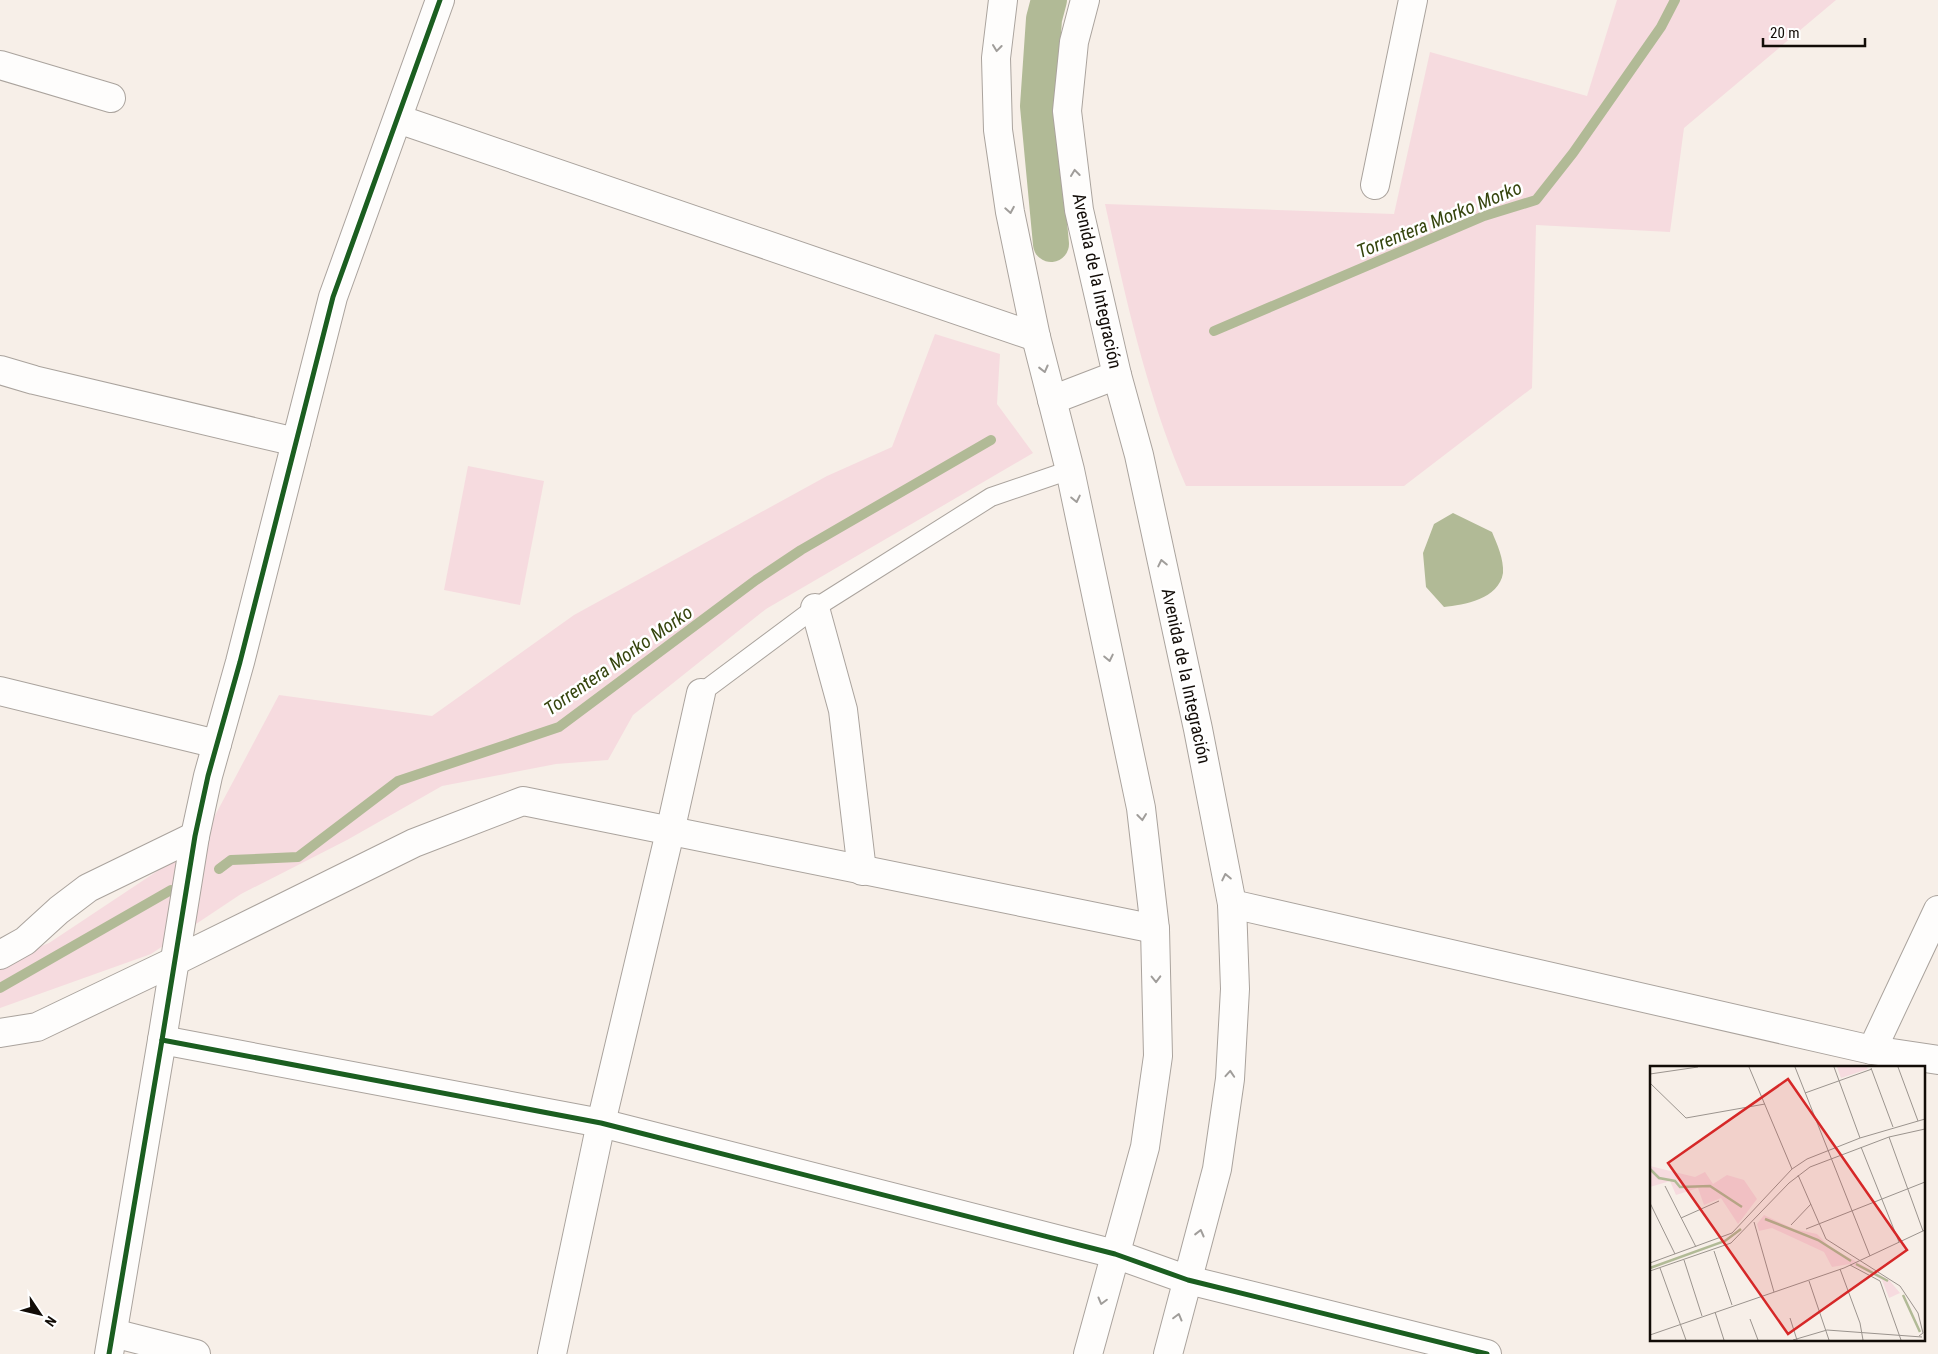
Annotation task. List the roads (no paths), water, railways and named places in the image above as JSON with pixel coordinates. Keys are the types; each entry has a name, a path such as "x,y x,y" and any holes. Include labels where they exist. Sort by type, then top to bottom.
{"street":[{"path":"196,1354 111,1343 195,836 217,744 240,662 333,297 440,0"},
{"path":"1003,0 996,58 998,130 1010,212 1036,337 1070,470 1141,808 1155,929 1158,1056 1145,1147 1088,1354"},
{"name":"Avenida de la Integración","path":"1085,0 1074,42 1067,111 1080,210 1117,375 1140,454 1198,729 1232,904 1235,989 1230,1079 1216,1169 1168,1354"},
{"path":"1375,186 1413,0"},
{"path":"0,65 111,98"},
{"path":"398,119 1036,337"},
{"path":"0,370 34,380 296,442"},
{"path":"1052,400 1117,375"},
{"path":"815,608 843,710 862,871"},
{"path":"0,691 217,744"},
{"path":"552,1354 601,1124 701,693"},
{"path":"0,1033 37,1027 414,843 523,801 1155,929"},
{"path":"0,955 25,942 59,910 88,888 195,836"},
{"path":"1232,904 1872,1050 1938,1060"},
{"path":"1872,1050 1938,910"},
{"path":"162,1040 601,1124 1114,1254 1188,1280 1487,1354"}],"lane":[{"path":"701,693 815,608 991,497 1070,470"}],"waterway":[{"path":"1049,0 1044,19 1038,106 1051,244"},
{"name":"Torrentera Morko Morko","path":"1214,331 1484,216 1536,200 1573,153 1661,27 1675,0"},
{"name":"Torrentera Morko Morko","path":"219,869 231,860 298,857 398,781 559,727 756,580 801,550 991,440"},
{"name":"Torrentera Morko Morko","path":"0,988 171,890"}]}
